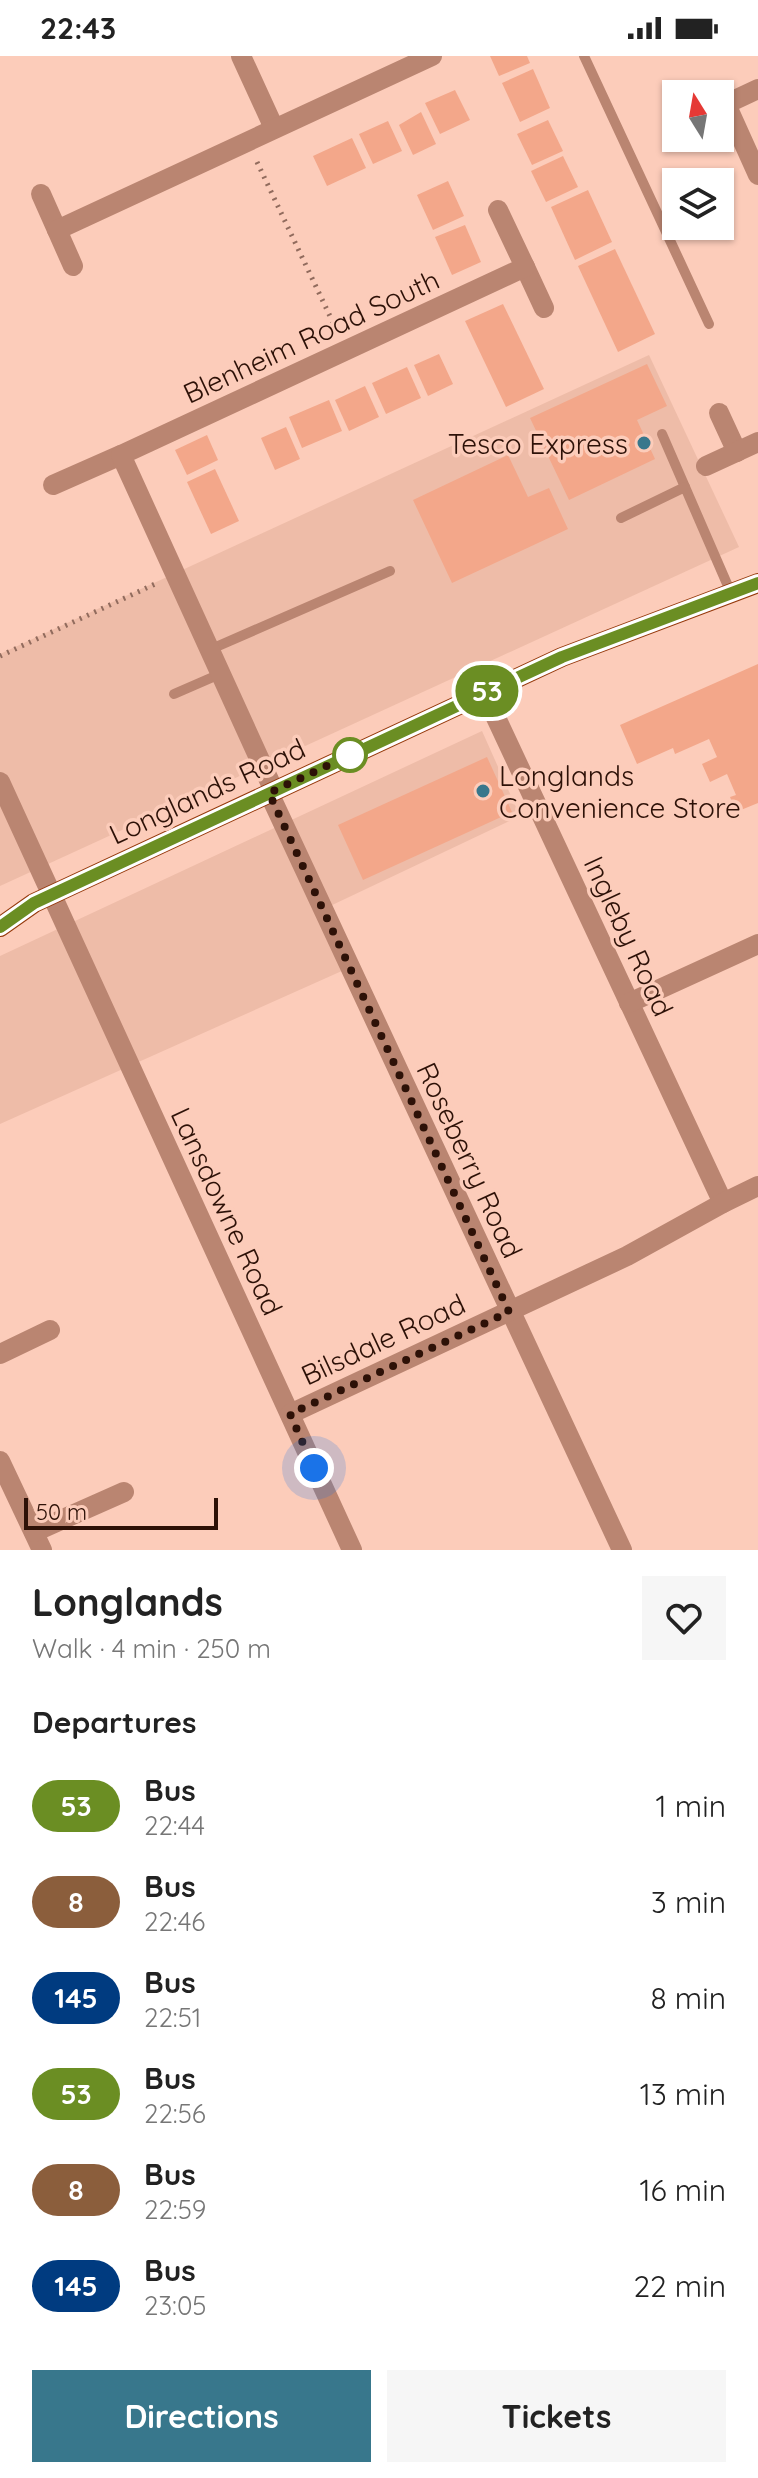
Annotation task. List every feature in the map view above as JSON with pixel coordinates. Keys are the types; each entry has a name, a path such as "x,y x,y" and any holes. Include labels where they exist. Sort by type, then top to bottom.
{"main road":[{"name":"Longlands Road","path":"0,927 42,899 484,692 562,657 758,583"},
{"name":"Longlands Road","path":"0,908 42,899"}],"street":[{"path":"241,56 274,128"},
{"path":"57,230 274,128 400,63 432,56"},
{"path":"758,89 726,104 758,175"},
{"path":"41,194 73,266"},
{"path":"498,210 544,308"},
{"name":"Blenheim Road South","path":"53,485 525,267"},
{"path":"719,413 737,452"},
{"path":"706,466 758,442"},
{"path":"121,455 271,792"},
{"name":"Ingleby Road","path":"484,692 723,1203"},
{"name":"Lansdowne Road","path":"0,782 42,899 290,1414 352,1550"},
{"name":"Roseberry Road","path":"271,792 509,1312 622,1550"},
{"path":"629,1003 758,944"},
{"name":"Bilsdale Road","path":"290,1414 627,1256 758,1186"},
{"path":"0,1354 50,1330"},
{"path":"0,1461 38,1541 124,1492"}],"lane":[{"path":"584,56 709,324"},
{"path":"662,434 731,593"},
{"path":"621,518 685,487"},
{"path":"209,650 390,571"},
{"path":"174,694 220,674"}],"path":[{"path":"253,152 337,331"},
{"path":"0,656 175,575"}],"shaded area":[{"path":"649,355 739,547 0,886 0,654"},
{"path":"482,731 520,816 328,907 353,966 0,1124 0,956"}],"building":[{"path":"490,56 527,56 530,63 499,76"},
{"path":"533,69 550,108 520,122 502,83"},
{"path":"455,90 470,120 440,134 425,103"},
{"path":"421,112 436,144 413,155 399,125"},
{"path":"548,120 563,151 532,165 517,134"},
{"path":"388,121 402,151 373,164 359,134"},
{"path":"352,138 366,168 327,186 313,156"},
{"path":"563,156 578,187 546,202 531,171"},
{"path":"448,181 464,216 433,230 417,195"},
{"path":"588,190 612,242 575,260 551,207"},
{"path":"465,225 481,262 452,275 435,237"},
{"path":"615,249 655,334 618,352 578,266"},
{"path":"503,304 544,389 506,407 465,321"},
{"path":"439,354 453,384 428,396 414,365"},
{"path":"647,364 667,406 637,420 655,459 569,500 530,418"},
{"path":"407,367 421,398 386,414 372,383"},
{"path":"365,386 379,417 349,431 335,400"},
{"path":"329,400 342,431 302,448 289,417"},
{"path":"286,427 300,459 275,470 261,438"},
{"path":"207,435 218,460 187,475 175,450"},
{"path":"508,455 528,497 549,488 568,529 452,583 413,500"},
{"path":"215,469 239,521 211,534 187,482"},
{"path":"758,664 758,803 736,812 730,797 736,795 727,774 710,782 702,764 717,757 709,739 675,754 673,748 637,764 620,725"},
{"path":"487,757 512,812 363,880 338,825"}],"bus line":[{"name":"53","path":"0,927 34,903 562,657 758,583"}],"place":[{"name":"Tesco Express","path":"644,443"},
{"name":"Longlands Convenience Store","path":"483,791"}],"route":[{"path":"314,1468 290,1414 509,1312 269,793 350,755"}]}
